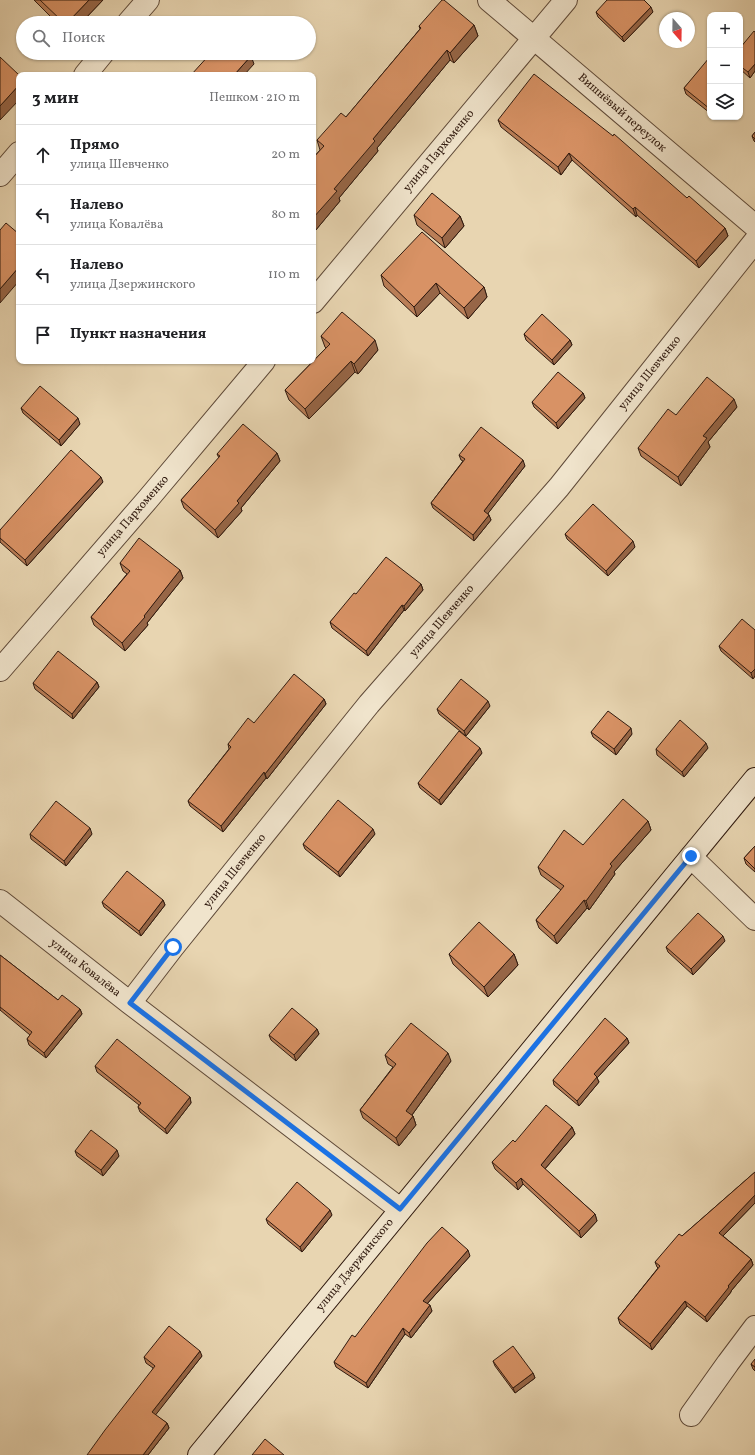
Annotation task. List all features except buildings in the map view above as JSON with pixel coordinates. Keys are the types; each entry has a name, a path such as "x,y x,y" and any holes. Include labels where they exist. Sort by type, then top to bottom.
{"street":[{"path":"134,16 148,0"},
{"name":"Вишнёвый переулок","path":"489,0 755,226"},
{"name":"улица Пархоменко","path":"316,298 566,0"},
{"path":"87,72 97,60"},
{"path":"0,175 16,156"},
{"name":"улица Шевченко","path":"130,1003 173,947 364,711 559,487 755,241"},
{"name":"улица Пархоменко","path":"0,670 154,493 262,364"},
{"name":"улица Дзержинского","path":"199,1455 755,779"},
{"path":"691,856 755,919"},
{"name":"улица Ковалёва","path":"0,901 130,1003 400,1209"},
{"path":"691,1415 755,1327"}],"route":[{"path":"173,947 130,1003 400,1209 691,856"}]}
